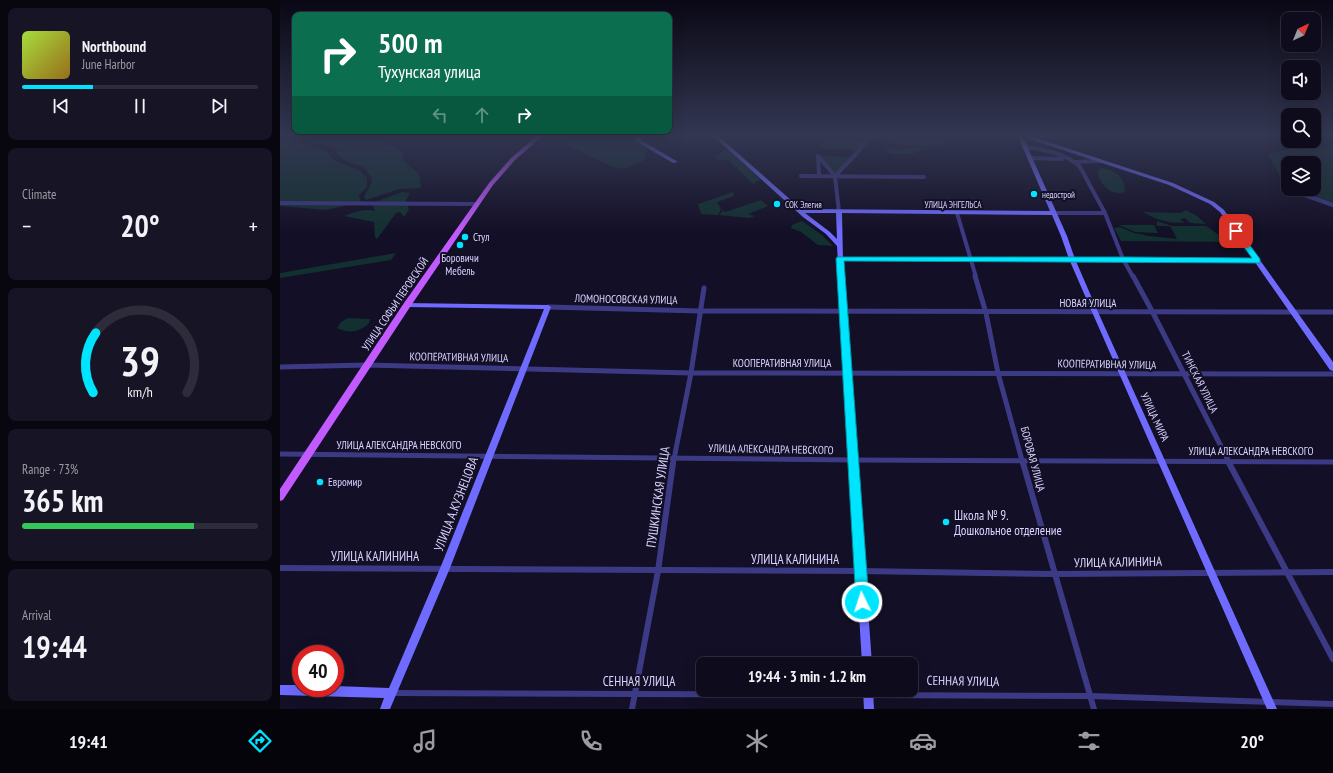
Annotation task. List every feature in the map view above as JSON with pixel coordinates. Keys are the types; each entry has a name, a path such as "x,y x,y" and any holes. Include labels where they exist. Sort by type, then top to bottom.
{"main road":[{"name":"УЛИЦА СОФЬИ ПЕРОВСКОЙ","path":"280,497 407,305 477,204 506,167"},
{"path":"750,167 800,211 828,233 839,245"},
{"name":"УЛИЦА МИРА","path":"1033,167 1066,241 1072,259 1095,312 1270,705"},
{"path":"1119,167 1171,184 1212,203 1222,211 1333,368"},
{"name":"УЛИЦА ЭНГЕЛЬСА","path":"800,211 1054,213"},
{"path":"839,212 839,245 866,657"},
{"name":"ЛОМОНОСОВСКАЯ УЛИЦА","path":"407,305 548,307"},
{"name":"УЛИЦА А.КУЗНЕЦОВА","path":"385,709 445,568 548,307"},
{"name":"СЕННАЯ УЛИЦА","path":"280,690 392,693"},
{"path":"869,697 870,709"}],"street":[{"path":"819,167 819,175"},
{"path":"827,167 835,176 839,212"},
{"path":"835,176 843,167"},
{"name":"ТИНСКАЯ УЛИЦА","path":"1080,167 1105,212 1123,259 1152,311 1228,461 1333,659"},
{"path":"801,176 819,175 924,178"},
{"path":"1307,196 1333,205"},
{"path":"280,203 477,204"},
{"name":"УЛИЦА ЭНГЕЛЬСА","path":"1054,213 1105,212"},
{"name":"БОРОВАЯ УЛИЦА","path":"957,213 986,312 998,373 1054,574 1094,709"},
{"path":"840,259 1123,259 1258,261"},
{"name":"ПУШКИНСКАЯ УЛИЦА","path":"632,709 658,571 674,457 691,373 704,288"},
{"name":"ЛОМОНОСОВСКАЯ УЛИЦА","path":"548,307 700,311 844,311"},
{"name":"НОВАЯ УЛИЦА","path":"844,311 1333,312"},
{"name":"КООПЕРАТИВНАЯ УЛИЦА","path":"280,367 367,365 691,373 847,372 1123,375 1333,374"},
{"name":"УЛИЦА АЛЕКСАНДРА НЕВСКОГО","path":"280,454 853,460 1162,460 1333,462"},
{"name":"УЛИЦА КАЛИНИНА","path":"280,568 860,571 1054,574 1333,572"},
{"name":"СЕННАЯ УЛИЦА","path":"392,693 696,694"},
{"name":"СЕННАЯ УЛИЦА","path":"918,693 1091,696 1270,705 1333,704"}],"green space":[{"path":"280,167 351,167 361,171 367,178 367,187 359,195 361,202 326,210 280,206"},
{"path":"364,167 411,167 419,174 421,188 399,189 366,200 364,197 372,182 371,177"},
{"path":"616,167 628,167 624,169"},
{"path":"735,167 747,167 760,179 753,184"},
{"path":"829,167 842,167 838,173 833,172"},
{"path":"1275,167 1281,167 1281,178"},
{"path":"1321,167 1333,167 1333,207 1305,196 1321,196"},
{"path":"1101,168 1110,170 1118,175 1123,182 1125,191 1122,193 1117,193 1105,187 1100,180 1097,171"},
{"path":"402,192 410,193 406,200 409,208 408,211 404,217 400,212 396,213 377,239 375,237 374,222 344,216 363,210 375,211 373,206 375,202"},
{"path":"733,192 734,196 717,202 721,209 718,215 701,214 698,204"},
{"path":"761,200 768,206 748,214 755,216 749,218 719,215 723,210 725,212"},
{"path":"1186,210 1197,216 1206,224 1190,223 1185,218 1180,219 1184,223 1168,222 1152,217 1143,212 1181,213"},
{"path":"802,221 822,235 833,246 818,245 801,232 791,228 792,225"},
{"path":"1157,221 1172,226 1206,226 1216,233 1236,242 1121,241 1114,228 1120,227 1134,233 1148,236 1177,239 1170,226 1157,226"},
{"path":"1119,225 1154,225 1158,233 1135,232"},
{"path":"396,253 391,260 280,278 280,273"},
{"path":"348,318 370,319 366,326 358,330 346,331 337,328 341,322"}],"place":[{"name":"недострой","path":"1034,194"},
{"name":"СОК Элегия","path":"777,204"},
{"name":"Стул","path":"465,237"},
{"name":"Боровичи Мебель","path":"460,245"},
{"name":"Евромир","path":"320,482"},
{"name":"Школа № 9. Дошкольное отделение","path":"946,522"}],"route":[{"path":"862,602 840,259 1123,259 1258,261 1236,231"}]}
